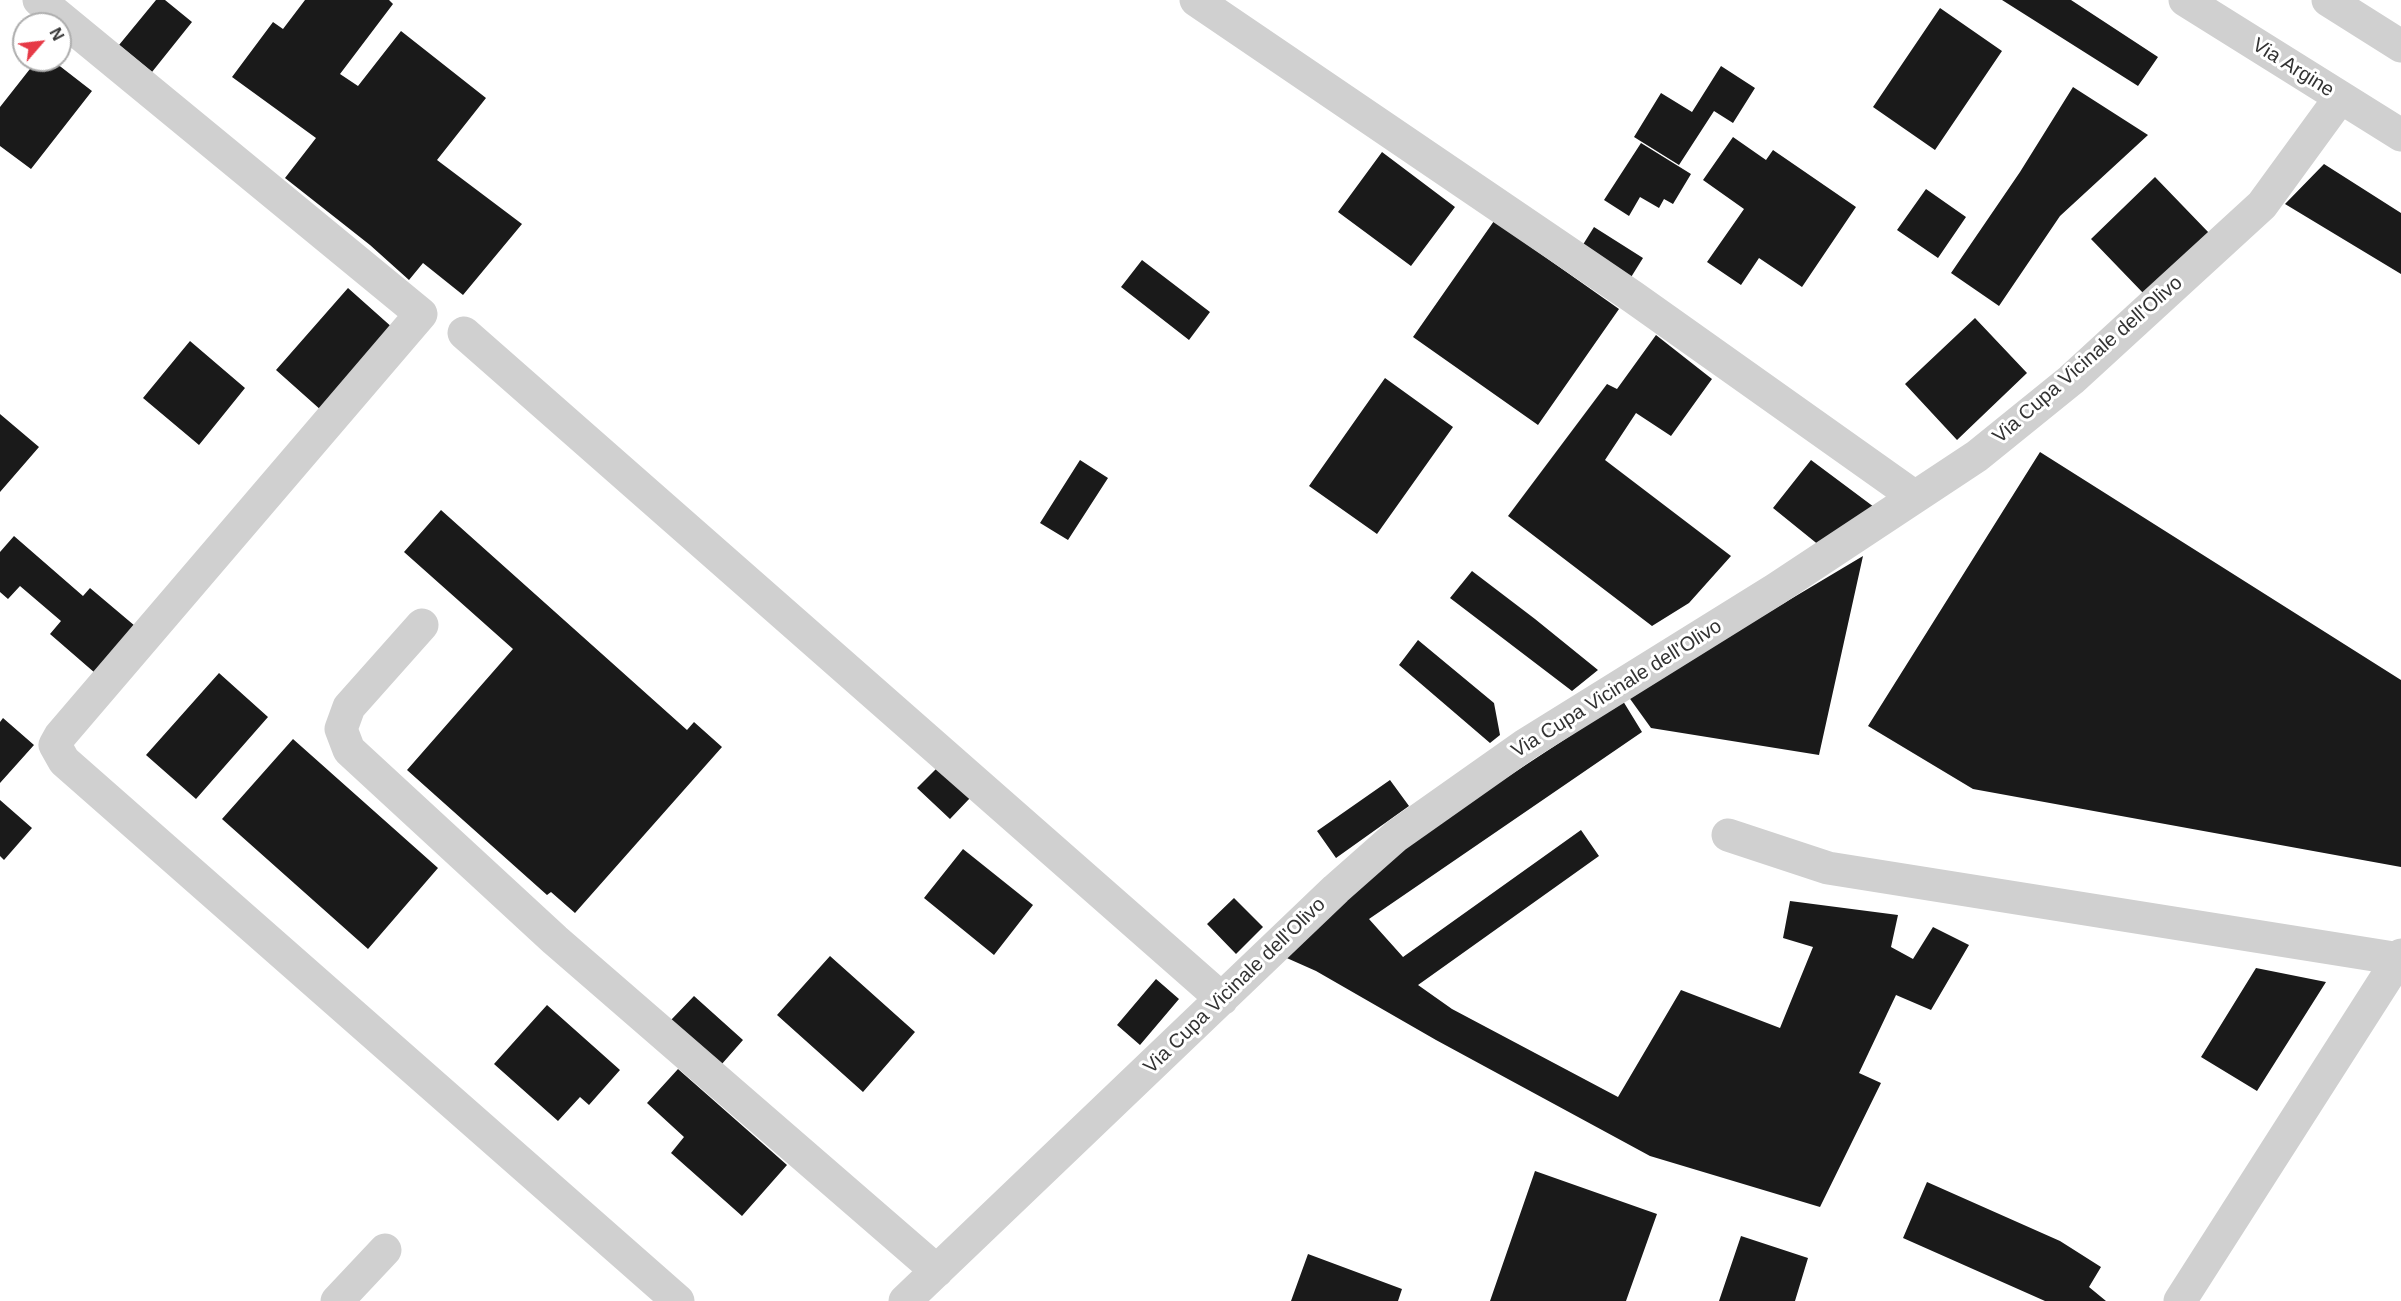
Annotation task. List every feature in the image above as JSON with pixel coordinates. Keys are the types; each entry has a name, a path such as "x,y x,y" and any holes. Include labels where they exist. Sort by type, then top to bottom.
{"street":[{"path":"39,0 421,314 60,736 56,745 64,760 678,1301"},
{"path":"1196,0 1633,297 1915,497"},
{"name":"Via Argine","path":"2185,0 2401,135"},
{"path":"2328,0 2401,46"},
{"name":"Via Cupa Vicinale dell'Olivo","path":"905,1301 1336,890 1396,836 1525,745 1776,589 1977,456 2071,380 2262,205 2340,98"},
{"path":"464,333 1222,999"},
{"path":"422,625 349,707 341,729 349,750 555,940 937,1270"},
{"path":"1728,835 1828,868 2400,957 2180,1301"},
{"path":"337,1301 385,1250"}],"building":[{"path":"156,0 165,0 192,22 152,72 119,45"},
{"path":"305,0 389,0 393,4 340,74 358,86 401,31 486,98 437,160 522,224 463,295 423,263 409,280 370,245 285,178 316,138 232,77 273,22 283,29"},
{"path":"2002,0 2071,0 2158,57 2138,86"},
{"path":"1940,8 2002,51 1935,150 1873,107"},
{"path":"1721,66 1755,88 1733,123 1714,111 1679,165 1634,137 1661,93 1692,112"},
{"path":"28,72 67,72 92,91 31,169 0,146 0,107"},
{"path":"2073,87 2148,135 2060,216 1999,306 1951,273 2020,172"},
{"path":"1733,137 1766,160 1773,150 1856,207 1802,287 1759,258 1741,285 1707,262 1744,209 1703,180"},
{"path":"1641,143 1691,174 1673,204 1664,199 1659,208 1640,197 1629,216 1604,200"},
{"path":"1382,152 1455,207 1411,266 1338,212"},
{"path":"2324,164 2401,213 2401,274 2285,204"},
{"path":"2155,177 2210,234 2145,295 2091,239"},
{"path":"1926,189 1966,217 1938,258 1897,230"},
{"path":"1494,221 1619,309 1538,425 1413,337"},
{"path":"1594,227 1643,258 1628,282 1579,251"},
{"path":"1142,260 1210,312 1189,340 1121,287"},
{"path":"348,288 394,329 322,411 276,370"},
{"path":"1975,318 2027,373 1957,440 1905,384"},
{"path":"1656,335 1712,379 1671,436 1636,413 1605,460 1731,556 1689,603 1652,626 1508,516 1607,384 1617,389"},
{"path":"190,341 245,388 199,445 143,398"},
{"path":"1385,378 1453,427 1377,534 1309,486"},
{"path":"0,414 39,447 0,492"},
{"path":"2040,452 2401,680 2401,867 1973,789 1868,726"},
{"path":"1080,460 1108,478 1068,540 1040,523"},
{"path":"1811,460 1874,507 1820,546 1773,508"},
{"path":"441,510 687,730 694,722 722,747 575,913 551,892 547,895 407,770 513,649 404,552"},
{"path":"14,536 83,596 90,588 135,626 95,673 50,634 61,621 20,586 8,599 0,592 0,552"},
{"path":"1863,556 1819,755 1651,728 1628,696"},
{"path":"1472,571 1598,670 1572,691 1450,598"},
{"path":"1418,640 1494,703 1500,735 1490,743 1399,665"},
{"path":"219,673 268,717 196,799 146,755"},
{"path":"1623,701 1642,732 1369,919 1403,957 1581,830 1599,856 1418,985 1452,1009 1618,1097 1681,990 1780,1028 1813,947 1783,938 1790,901 1898,915 1891,947 1913,959 1933,927 1969,945 1931,1010 1896,995 1859,1073 1881,1083 1820,1207 1650,1156 1436,1040 1316,971 1280,955 1410,841"},
{"path":"3,718 34,745 0,783 0,722"},
{"path":"293,739 438,868 368,949 222,819"},
{"path":"938,767 970,798 950,819 917,788"},
{"path":"1390,780 1409,806 1336,858 1317,831"},
{"path":"0,800 32,828 4,860 0,856"},
{"path":"963,849 1033,905 994,955 924,898"},
{"path":"1234,898 1263,927 1236,954 1207,924"},
{"path":"830,956 915,1032 863,1092 777,1015"},
{"path":"2256,968 2326,982 2257,1091 2201,1057"},
{"path":"1156,979 1179,999 1140,1045 1117,1025"},
{"path":"694,996 743,1040 721,1065 671,1020"},
{"path":"547,1005 620,1070 589,1105 580,1097 558,1121 494,1064"},
{"path":"678,1069 787,1165 742,1216 671,1153 684,1137 647,1103"},
{"path":"1535,1171 1657,1214 1626,1301 1490,1301"},
{"path":"1927,1182 2060,1241 2101,1267 2089,1287 2106,1301 2045,1301 1903,1238"},
{"path":"1741,1236 1808,1258 1795,1301 1719,1301"},
{"path":"1308,1254 1402,1289 1398,1301 1291,1301"}]}
